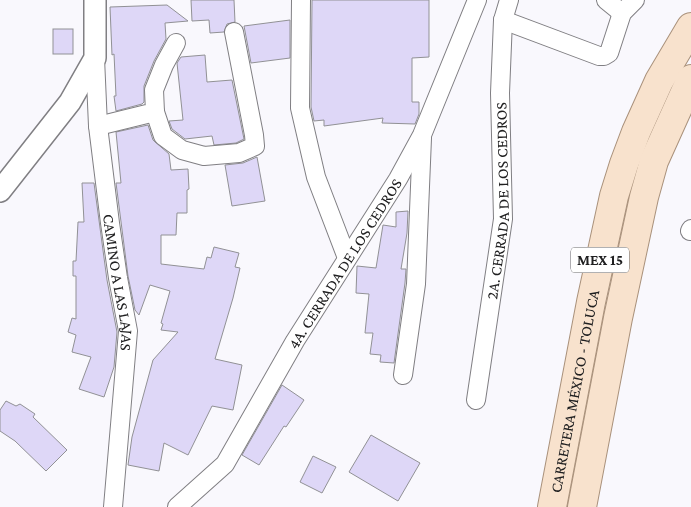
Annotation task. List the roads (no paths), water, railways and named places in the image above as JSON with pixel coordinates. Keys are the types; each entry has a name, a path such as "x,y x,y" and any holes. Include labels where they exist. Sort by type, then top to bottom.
{"main road":[{"name":"CARRETERA MÉXICO - TOLUCA","path":"552,507 591,302 614,196 636,132 659,81 691,27"},
{"name":"CARRETERA MÉXICO - TOLUCA","path":"582,507 620,308 644,197 654,161 691,78"}],"street":[{"path":"0,191 70,102 95,58 95,0"},
{"path":"301,0 300,108 316,177 347,258"},
{"name":"4A. CERRADA DE LOS CEDROS","path":"177,507 225,464 295,341 398,179 422,135 477,0"},
{"name":"2A. CERRADA DE LOS CEDROS","path":"476,400 503,219 500,93 503,20 509,0"},
{"path":"606,0 622,13"},
{"path":"503,20 599,56 604,56 609,53 622,13 635,0"},
{"path":"176,44 164,65 154,90 155,112 163,136 182,150 204,156 239,153 255,146 234,32"},
{"name":"CAMINO A LAS LAJAS","path":"95,58 98,126 118,278 128,331 113,507"},
{"path":"98,126 155,112"},
{"path":"404,374 416,284 422,135"}]}
